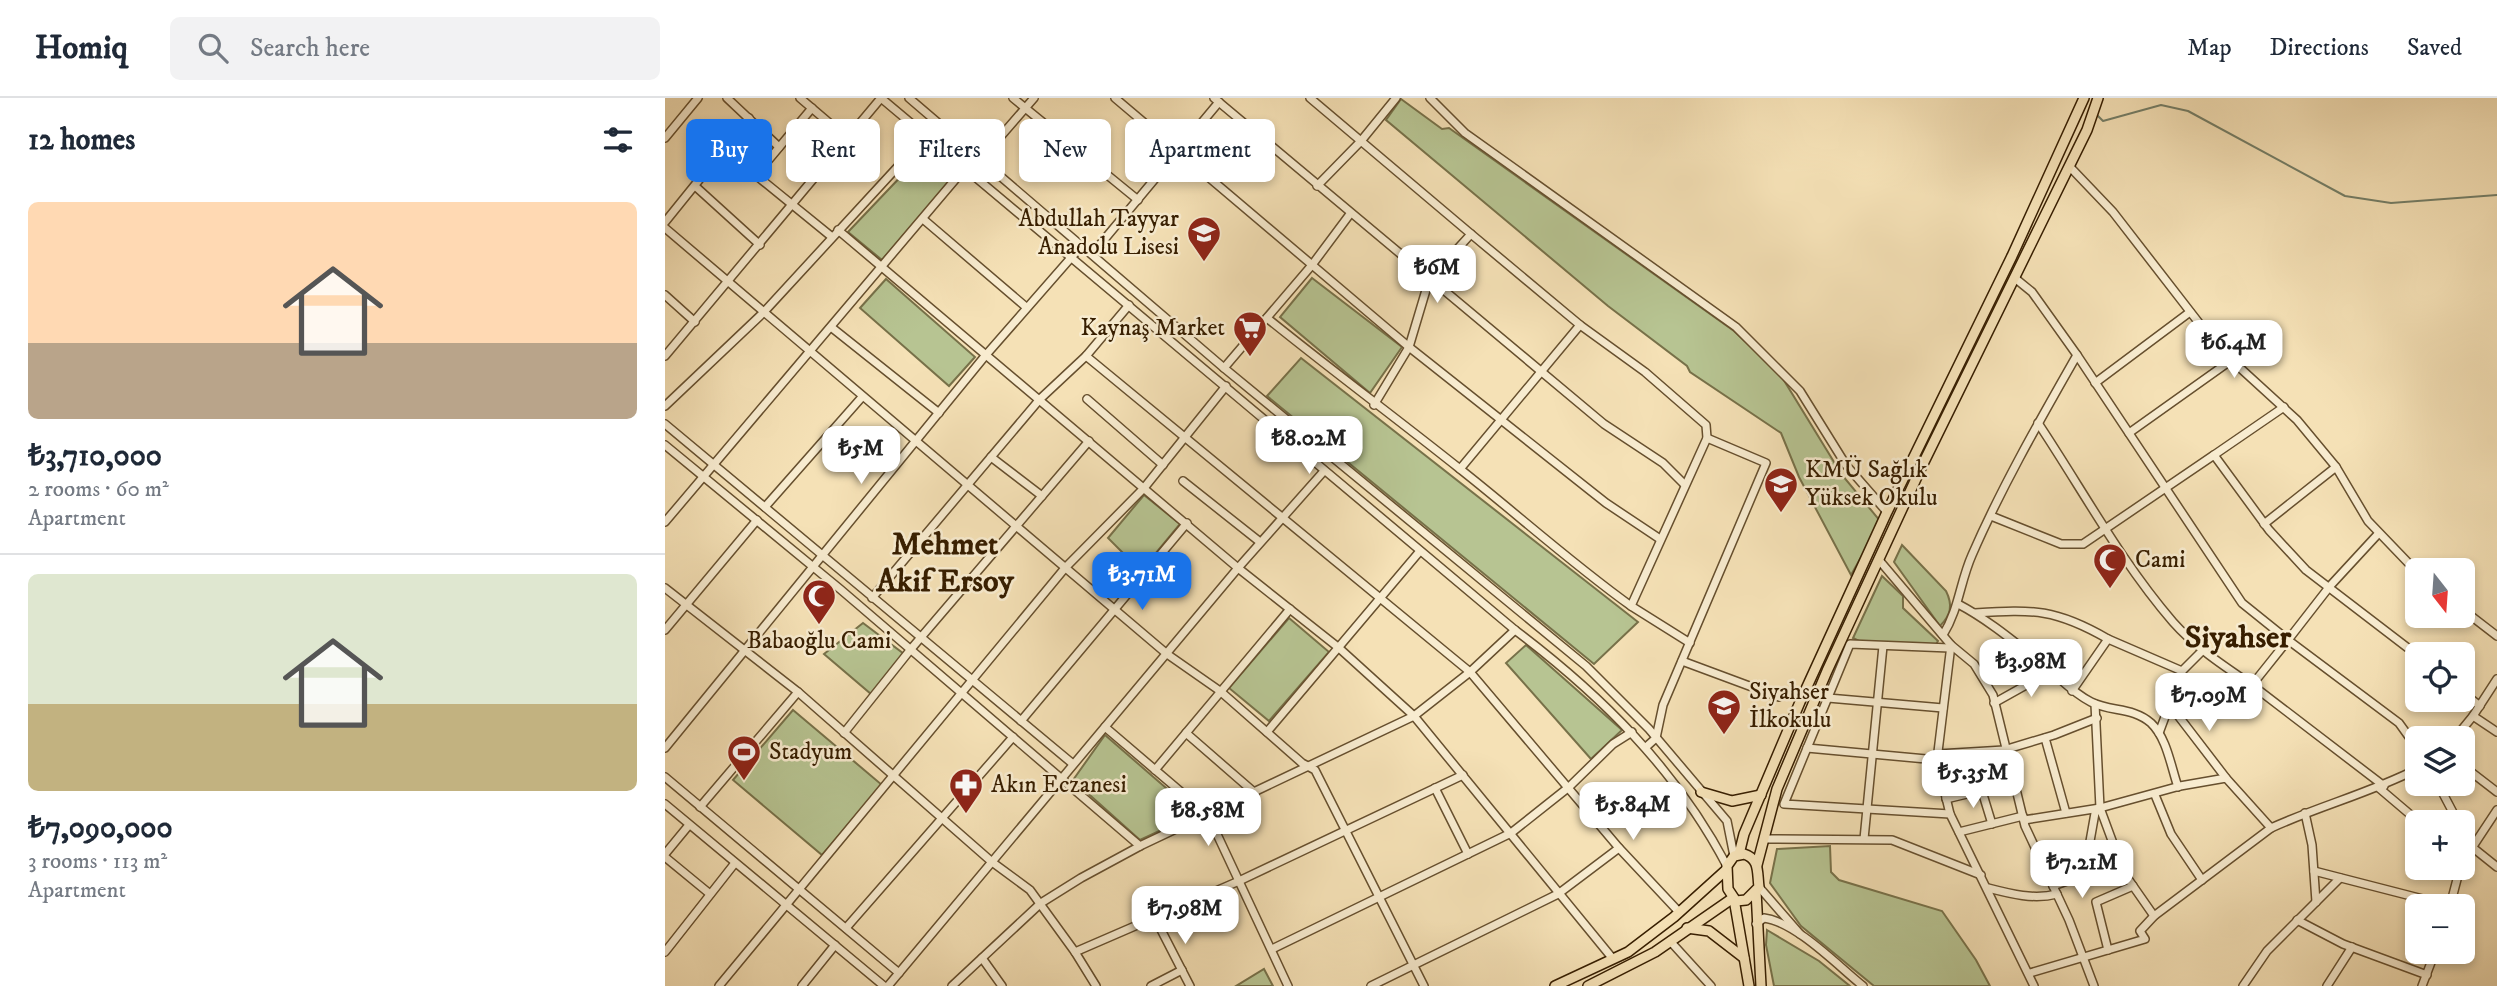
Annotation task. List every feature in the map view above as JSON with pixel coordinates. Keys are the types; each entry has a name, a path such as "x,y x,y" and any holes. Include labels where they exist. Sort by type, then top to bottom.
{"main road":[{"path":"1555,986 1628,952 1679,912 1737,855 1800,702 1887,512 2077,118 2084,98"},
{"path":"1761,986 1756,924 1757,864 1777,789 1879,560 2070,167 2098,98"},
{"path":"1701,792 1725,800 1761,795"},
{"path":"1737,855 1748,855 1757,864"},
{"path":"1726,868 1726,881 1733,898 1749,986"},
{"path":"1588,986 1655,952 1733,898 1746,900 1757,889"},
{"path":"1688,928 1709,931 1744,958"}],"street":[{"path":"665,138 698,98"},
{"path":"727,98 779,147"},
{"path":"800,98 825,119"},
{"path":"864,119 881,98 906,119"},
{"path":"909,98 934,119"},
{"path":"1013,98 1138,200"},
{"path":"1005,131 1034,98"},
{"path":"1115,98 1140,119"},
{"path":"1310,98 1471,234 1580,324 1645,372 1706,425 1707,438 1631,606"},
{"path":"1317,186 1361,141 1396,98"},
{"path":"1430,98 1465,133 1693,294 1746,336 1800,391 1846,466 1887,512"},
{"path":"1203,119 1217,100 1604,424 1663,463 1684,484"},
{"path":"772,156 812,108"},
{"path":"2070,167 2113,212 2190,312 2233,359 2284,407 2336,467 2378,534 2405,560"},
{"path":"665,406 763,313 894,170"},
{"path":"1005,179 1224,368 1586,666 1656,738 1727,821 1737,855"},
{"path":"665,222 698,182"},
{"path":"765,182 881,269 1040,399 1238,568 1339,648 1414,716 1613,959"},
{"path":"665,356 812,182"},
{"path":"665,522 712,463 953,182"},
{"path":"982,182 1420,551 1570,672 1646,747 1702,821 1726,868"},
{"path":"1093,253 1153,182"},
{"path":"1214,182 1409,347 1606,503 1660,539"},
{"path":"695,186 760,245"},
{"path":"1224,368 1312,265 1350,214"},
{"path":"923,219 1026,307"},
{"path":"665,228 1167,654 1220,691 1308,767 1315,770 1424,986"},
{"path":"1374,405 1409,347 1429,280 1471,234"},
{"path":"665,748 985,356 1083,244"},
{"path":"2016,279 2032,292 2077,355 2242,603 2399,723 2405,731"},
{"path":"665,295 695,322"},
{"path":"872,597 1040,399 1086,356 1129,305"},
{"path":"2095,383 2190,312"},
{"path":"1267,317 1374,405 1460,469 1573,565 1690,643"},
{"path":"1460,469 1580,324"},
{"path":"831,327 939,413"},
{"path":"1943,635 1958,604 1971,557 2038,423 2077,355"},
{"path":"1086,356 1470,672 1619,848 1679,912"},
{"path":"2129,433 2233,359"},
{"path":"719,986 797,888 894,777 1065,568 1144,488 1226,386"},
{"path":"765,507 862,397"},
{"path":"1087,399 1163,465"},
{"path":"1991,516 2071,546 2091,541 2164,487 2284,407"},
{"path":"2038,423 2159,604 2203,650 2252,684 2382,787 2406,810"},
{"path":"665,424 1073,764"},
{"path":"1646,747 1656,738 1663,705 1766,463 1707,438"},
{"path":"844,733 911,649 1089,441"},
{"path":"665,445 911,649 1140,846"},
{"path":"2214,456 2265,524 2327,589 2405,646"},
{"path":"991,457 1042,496"},
{"path":"2265,524 2336,467"},
{"path":"665,804 835,945 891,984 1238,568 1324,471"},
{"path":"1183,481 1260,542"},
{"path":"665,629 757,520"},
{"path":"1021,721 1187,523"},
{"path":"2252,684 2327,589 2378,534"},
{"path":"1267,732 1420,551"},
{"path":"1879,560 1950,646 1974,664 1994,703 2023,818 2084,956 2094,986"},
{"path":"665,588 798,692 992,862 1030,890 1096,986"},
{"path":"1958,604 2045,666 2072,691 2095,705 2139,715 2159,733 2178,787"},
{"path":"1155,770 1290,609"},
{"path":"1974,613 2040,610 2081,624 2108,639 2182,671"},
{"path":"2475,619 2497,636"},
{"path":"952,986 1041,903 1140,846 1414,716 1470,672 1515,630"},
{"path":"2072,691 2108,639"},
{"path":"1950,646 1850,644 1784,804 1950,814"},
{"path":"1864,839 1883,646"},
{"path":"1950,646 1938,757 1946,799 1950,814 2034,986"},
{"path":"2159,733 2182,671 2203,650"},
{"path":"1682,661 1779,697"},
{"path":"1994,703 2028,684 2045,666"},
{"path":"2465,726 2497,678"},
{"path":"700,807 798,692"},
{"path":"1828,698 1943,708"},
{"path":"2475,702 2480,706"},
{"path":"2095,705 2100,808 2125,873 2154,916"},
{"path":"2170,705 2226,778 2271,828"},
{"path":"2473,716 2497,732"},
{"path":"1807,748 1938,757 2004,750 2097,718"},
{"path":"1105,727 1207,815 1288,986"},
{"path":"1272,949 1511,833 1569,787 1613,744 1632,732"},
{"path":"1185,733 1255,793"},
{"path":"846,928 1013,737"},
{"path":"2045,738 2066,813"},
{"path":"1075,952 1239,881 1463,775"},
{"path":"2030,974 2145,939 2140,931 2154,916 2271,828 2305,813 2382,787 2405,775"},
{"path":"2475,775 2497,792"},
{"path":"665,777 899,973"},
{"path":"1959,832 2023,818 2100,808 2178,787 2226,778"},
{"path":"1946,799 1981,788 2013,783"},
{"path":"1435,788 1468,853"},
{"path":"1981,788 1992,824"},
{"path":"2155,795 2171,834 2202,880"},
{"path":"1988,888 2016,895 2044,897 2084,875 2095,813 2100,808"},
{"path":"2475,843 2497,810"},
{"path":"2305,813 2316,902"},
{"path":"689,824 665,855 711,894"},
{"path":"1765,838 1892,841 1982,875"},
{"path":"1371,986 1558,894 1619,848"},
{"path":"2475,849 2497,867"},
{"path":"665,952 735,863"},
{"path":"2314,871 2405,895"},
{"path":"2242,986 2267,951 2340,878"},
{"path":"2108,950 2096,902 2133,886"},
{"path":"1757,889 1802,937"},
{"path":"1155,918 1190,986"},
{"path":"1756,924 1764,918 1776,921 1802,937 1863,986"},
{"path":"2297,920 2352,947 2427,975"},
{"path":"1670,941 1711,986"},
{"path":"802,986 835,945"},
{"path":"2327,986 2352,947"},
{"path":"982,958 1002,986"},
{"path":"2422,986 2431,964"},
{"path":"1151,986 1182,970"}],"green space":[{"path":"1401,99 1442,129 1449,128 1734,331 1780,374 1842,475 1881,522 1851,575 1799,477 1781,433 1690,372 1687,366 1608,306 1386,120"},
{"path":"896,182 949,182 882,260 848,232"},
{"path":"1312,278 1402,347 1370,393 1280,317"},
{"path":"886,279 975,357 949,386 860,308"},
{"path":"1301,358 1638,622 1594,664 1267,396"},
{"path":"1144,495 1180,524 1141,571 1108,538"},
{"path":"1902,545 1946,591 1950,610 1940,626 1894,562"},
{"path":"1882,576 1903,596 1903,608 1938,641 1935,646 1863,643 1853,638"},
{"path":"1289,618 1329,652 1269,721 1229,688"},
{"path":"863,623 904,654 871,694 824,654"},
{"path":"1526,645 1622,730 1591,759 1506,663"},
{"path":"793,710 882,785 822,855 733,780"},
{"path":"1105,735 1196,814 1140,840 1073,780"},
{"path":"1830,846 1831,872 1839,880 1942,911 1976,960 1990,986 1874,986 1801,926 1770,883 1777,849"},
{"path":"1767,930 1819,961 1850,986 1774,986 1766,945"},
{"path":"1264,969 1273,986 1236,986"}],"waterway":[{"path":"2097,115 2103,121 2161,105 2188,111 2345,196 2391,203 2497,195"}],"place":[{"name":"Abdullah Tayyar Anadolu Lisesi","path":"1204,263"},
{"name":"Kaynaş Market","path":"1250,358"},
{"name":"KMÜ Sağlık Yüksek Okulu","path":"1781,514"},
{"name":"Cami","path":"2110,590"},
{"name":"Babaoğlu Cami","path":"819,626"},
{"name":"Siyahser İlkokulu","path":"1724,736"},
{"name":"Stadyum","path":"744,782"},
{"name":"Akın Eczanesi","path":"966,815"}],"district":[{"name":"Mehmet Akif Ersoy","path":"945,564"},
{"name":"Siyahser","path":"2238,638"}]}
